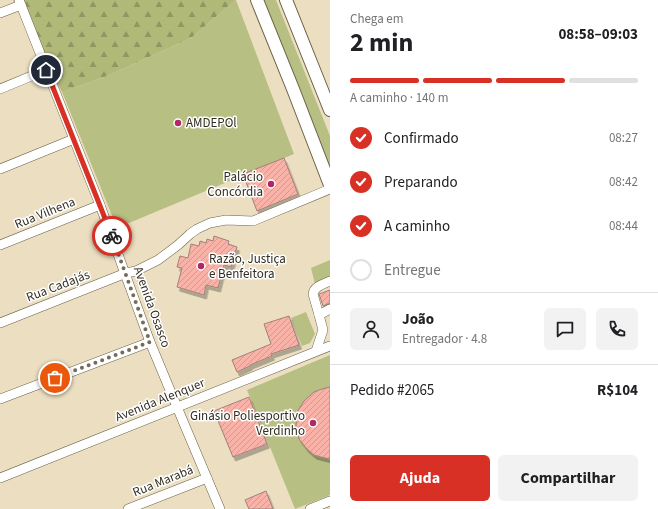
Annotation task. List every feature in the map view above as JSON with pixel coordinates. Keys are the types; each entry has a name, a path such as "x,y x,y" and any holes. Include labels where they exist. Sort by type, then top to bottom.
{"main road":[{"path":"256,0 293,89 330,185"},
{"path":"286,0 330,110"}],"street":[{"path":"0,13 20,2"},
{"name":"Avenida Osasco","path":"20,2 100,205 150,342 220,509"},
{"path":"0,89 46,70"},
{"path":"0,169 74,139"},
{"name":"Rua Cadajás","path":"0,323 126,273 136,271 158,260 197,229 210,223 226,220 253,221 330,189"},
{"name":"Rua Vilhena","path":"0,245 100,205"},
{"path":"316,351 327,332 319,315 313,291 330,281"},
{"path":"319,315 330,309"},
{"path":"0,399 150,342"},
{"name":"Avenida Alenquer","path":"0,478 330,346"},
{"name":"Rua Marabá","path":"128,509 207,478"},
{"path":"310,509 330,501"}],"green space":[{"path":"13,0 236,0 191,38 107,76 62,92"},
{"name":"AMDEPOl","path":"236,0 294,154 117,228 62,92 107,76 191,38"},
{"path":"263,0 276,0 330,136 330,170"},
{"path":"330,260 330,276 315,284 311,268"},
{"path":"306,312 315,334 310,343 302,346 291,318"},
{"path":"330,355 330,495 295,509 247,390"}],"building":[{"name":"Palácio Concórdia","path":"284,158 298,194 257,211 243,174"},
{"name":"Razão, Justiça e Benfeitora","path":"214,236 229,241 228,244 237,247 231,267 224,265 218,288 206,285 204,295 177,287 182,268 177,267 180,256 188,258 191,244 199,246 200,241 206,243 207,239 213,241"},
{"path":"330,290 330,303 323,306 319,294"},
{"path":"289,316 299,345 271,354 272,356 237,372 232,360 271,344 264,324"},
{"name":"Ginásio Poliesportivo Verdinho","path":"330,387 330,459 314,455 307,449 299,439 296,426 297,412 304,401 314,392"},
{"path":"249,397 267,444 233,457 214,411"},
{"path":"266,491 273,509 249,509 245,500"}],"way so far":[{"path":"55,378 150,342 112,236"}],"place":[{"name":"AMDEPOl","path":"178,123"},
{"name":"Palácio Concórdia","path":"271,184"},
{"name":"Razão, Justiça e Benfeitora","path":"201,266"},
{"name":"Ginásio Poliesportivo Verdinho","path":"313,423"}],"route":[{"path":"46,70 112,236"}]}
